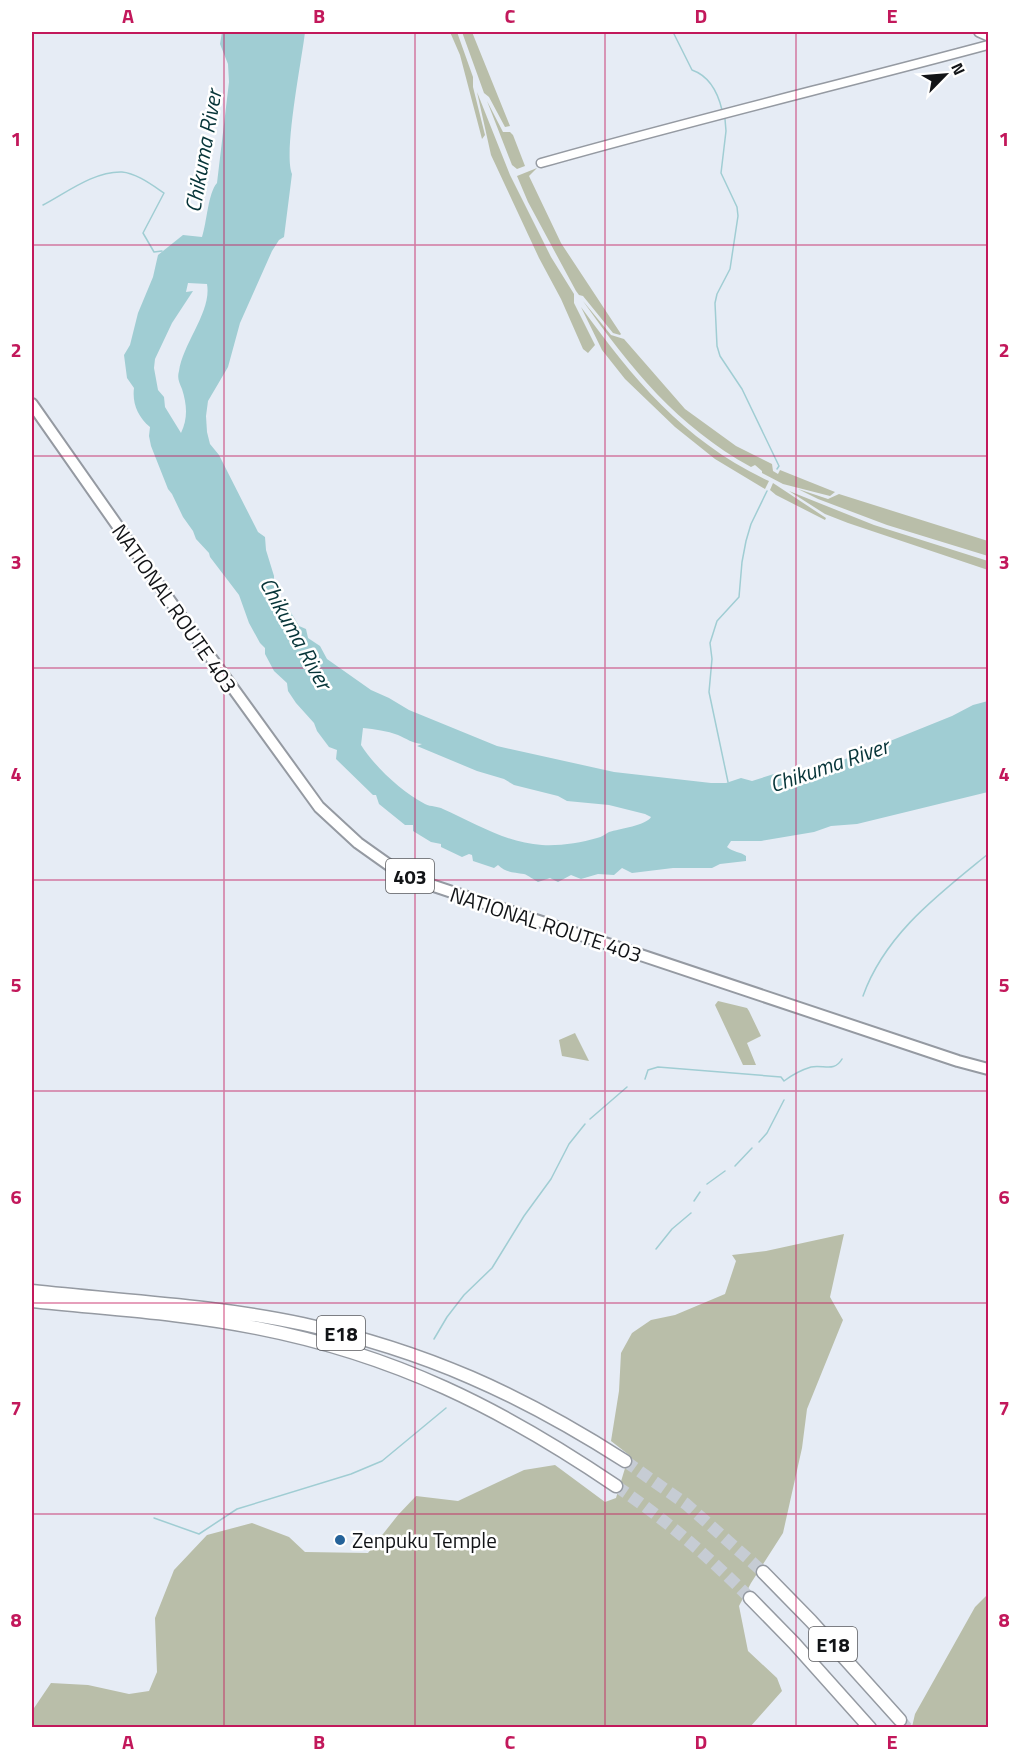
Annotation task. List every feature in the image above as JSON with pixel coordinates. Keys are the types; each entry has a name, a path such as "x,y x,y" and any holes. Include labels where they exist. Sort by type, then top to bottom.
{"highway":[{"name":"NATIONAL ROUTE 403","path":"32,404 174,607 319,807 358,843 396,870 428,884 776,1001 988,1069"},
{"name":"E18","path":"32,1291 238,1313 302,1324 368,1340 440,1364 492,1386 547,1413 625,1461"},
{"name":"E18","path":"32,1301 228,1322 282,1333 364,1355 417,1374 499,1413 616,1486"},
{"name":"E18","path":"764,1572 838,1649 900,1720"},
{"name":"E18","path":"750,1598 794,1643 870,1728"}],"main road":[{"path":"979,32 988,36"}],"street":[{"path":"541,163 656,130 767,104 988,45"}],"green space":[{"path":"450,32 457,32 473,77 473,87 485,135 482,139 460,55"},
{"path":"462,32 472,32 510,126 505,127 489,97 484,93"},
{"path":"477,92 510,175 551,257 574,294 574,303 595,345 588,353 583,349 491,155"},
{"path":"487,101 503,132 510,132 513,135 525,166 517,169 512,165"},
{"path":"537,168 529,176 561,243 620,335 613,333 583,296 576,291 528,202 517,176"},
{"path":"583,301 611,335 624,339 685,409 736,446 772,464 773,471 778,474 780,470 835,492 830,496 783,484 762,473 755,465 751,467 700,433 657,394 638,373"},
{"path":"581,307 621,360 663,407 712,448 769,481 765,489 715,459 675,427 625,379 602,350"},
{"path":"773,483 826,518 825,520 776,495 770,490"},
{"path":"798,489 828,499 839,494 988,541 988,556 887,525"},
{"path":"789,491 874,525 988,561 988,570 825,514"},
{"path":"718,1001 747,1008 749,1011 761,1036 747,1043 756,1065 743,1065 715,1005"},
{"path":"575,1033 589,1061 562,1056 559,1040"},
{"path":"844,1234 830,1297 843,1320 807,1409 802,1448 783,1533 739,1606 748,1651 777,1678 782,1691 750,1727 32,1728 32,1711 51,1683 88,1685 129,1694 149,1691 157,1672 155,1618 174,1570 207,1535 252,1523 289,1537 305,1552 368,1553 416,1496 458,1501 524,1470 555,1465 605,1502 616,1498 629,1455 611,1441 619,1391 621,1353 632,1333 651,1320 675,1315 725,1294 736,1261 732,1255 766,1251"},
{"path":"988,1594 988,1727 912,1727 915,1714 975,1607"}],"water":[{"name":"Chikuma River","path":"222,32 305,32 291,127 292,174 284,237 279,240 272,251 240,323 228,367 208,401 206,416 210,444 219,455 258,532 265,537 266,550 274,576 274,590 299,626 306,629 308,638 320,646 327,659 371,690 409,710 497,746 614,772 711,783 726,783 741,778 752,781 777,773 800,773 833,764 952,716 973,705 988,701 988,792 857,824 831,826 814,832 761,841 731,841 727,847 746,856 746,861 720,864 712,868 673,868 632,873 622,868 614,875 598,874 581,879 571,875 558,882 550,878 538,882 526,875 507,871 498,865 494,868 473,861 472,855 469,854 462,857 413,831 413,825 405,825 379,804 376,795 373,795 336,759 337,750 329,747 314,723 288,691 287,683 274,671 265,654 265,648 249,623 239,595 196,539 168,489 151,446 150,427 142,419 137,409 134,388 127,378 124,355 130,345 138,313 153,277 158,255 183,235 202,237 210,201 217,183 229,82 228,64 220,44","holes":["188,283 207,284 207,294 201,316 178,373 186,411 181,433 165,407 164,397 158,390 154,368 155,359 172,323 193,291 186,292","363,728 390,732 422,744 417,746 477,771 504,779 514,785 558,796 567,801 609,805 651,817 639,824 577,843 542,845 516,840 491,832 441,808 425,804 407,793 381,770 361,745"]}],"waterway":[{"path":"673,32 692,70 703,76 712,86 722,110"},
{"path":"725,119 726,131 721,173 737,207 738,216 730,269 717,294 715,303 717,346 720,356 742,389 779,466 777,469"},
{"path":"43,205 101,175 122,172 133,175 164,193 143,233 154,252 162,251"},
{"path":"728,782 709,692 712,659 710,643 717,621 739,597 746,541 751,524 767,491"},
{"path":"863,996 885,953 899,934 933,900 988,854"},
{"path":"645,1079 648,1070 658,1067 781,1077 784,1081 811,1067 835,1066 842,1059"},
{"path":"590,1119 627,1087"},
{"path":"759,1142 767,1133 784,1100"},
{"path":"434,1339 464,1295 492,1268 524,1216 551,1179 569,1144 585,1124"},
{"path":"735,1166 752,1148"},
{"path":"707,1184 725,1171"},
{"path":"694,1201 700,1192"},
{"path":"656,1249 672,1229 691,1213"},
{"path":"154,1518 199,1534 237,1509 351,1474 382,1461 446,1408"}],"tunnel":[{"path":"625,1461 686,1504 763,1572"},
{"path":"616,1486 686,1539 750,1598"},
{"path":"900,1720 907,1728"}],"place":[{"name":"Zenpuku Temple","path":"340,1540"}]}
